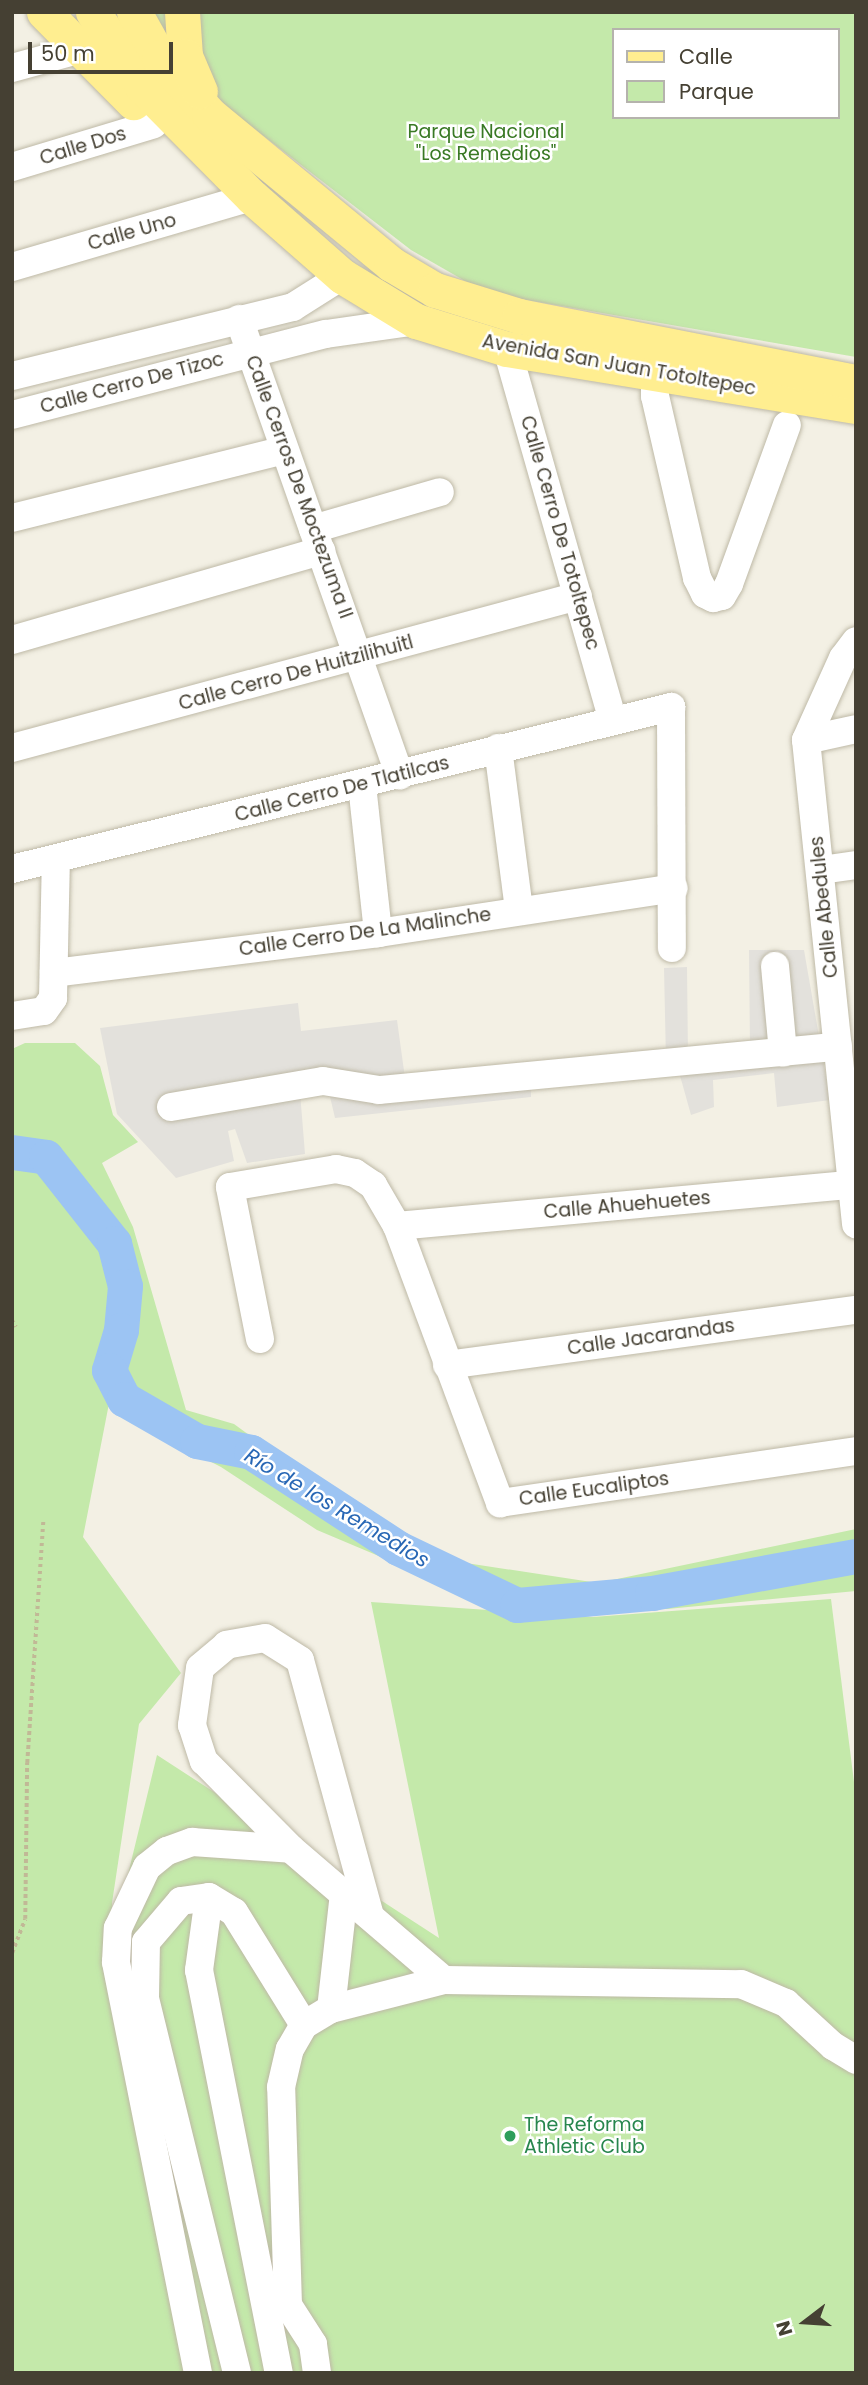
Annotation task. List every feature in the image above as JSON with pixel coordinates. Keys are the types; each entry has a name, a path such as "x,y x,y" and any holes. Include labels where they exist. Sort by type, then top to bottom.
{"main road":[{"path":"44,12 154,124 184,143 202,148"},
{"name":"Avenida San Juan Totoltepec","path":"93,12 141,85 251,197 342,276 416,321 507,349 856,406"},
{"name":"Avenida San Juan Totoltepec","path":"134,12 159,57 209,114 391,264 435,290 519,316 856,382"},
{"path":"181,12 185,56 209,114"}],"street":[{"path":"12,68 81,49"},
{"name":"Calle Dos","path":"12,167 154,124"},
{"name":"Calle Uno","path":"12,267 251,197"},
{"name":"Calle Cerro De Tizoc","path":"12,376 293,306 342,276"},
{"name":"Calle Cerros De Moctezuma II","path":"239,319 361,657 400,775"},
{"name":"Calle Cerro De Tizoc","path":"12,415 326,334 416,321"},
{"name":"Calle Cerro De Totoltepec","path":"507,349 612,718"},
{"path":"655,372 655,396 697,578 705,594 713,598 722,596 729,584 787,425"},
{"path":"12,518 285,450"},
{"path":"12,640 317,540 440,492"},
{"name":"Calle Cerro De Huitzilihuitl","path":"12,748 361,657 578,596"},
{"path":"806,740 843,658 856,641"},
{"name":"Calle Cerro De Tlatilcas","path":"12,869 362,785 612,718 671,707 674,888"},
{"path":"806,740 856,729"},
{"name":"Calle Abedules","path":"806,740 856,1224"},
{"path":"498,748 519,909"},
{"path":"362,785 379,933"},
{"path":"12,1016 44,1011 53,998 56,859"},
{"path":"821,870 856,865"},
{"path":"672,948 674,888"},
{"name":"Calle Cerro De La Malinche","path":"54,973 379,933 519,909 674,888"},
{"path":"775,966 783,1053"},
{"path":"171,1107 323,1081 379,1090 838,1047"},
{"name":"Calle Eucaliptos","path":"260,1339 230,1187 336,1169 355,1173 373,1185 397,1226 500,1503 856,1451"},
{"name":"Calle Ahuehuetes","path":"397,1226 853,1184"},
{"name":"Calle Jacarandas","path":"447,1365 856,1310"},
{"path":"370,1916 300,1660 265,1638 227,1645 200,1668 192,1726 204,1761 291,1849 444,1980"},
{"path":"198,2373 184,2315 116,1962 118,1928 147,1867 167,1852 192,1842 291,1849"},
{"path":"331,2009 344,1894"},
{"path":"237,2373 145,1998 143,1970 146,1942 181,1901 209,1897 234,1912 304,2025"},
{"path":"209,1897 199,1970 275,2303 313,2344 317,2373"},
{"path":"279,2371 275,2303 281,2087 290,2049 304,2025 331,2009 444,1980 741,1984 786,2003 833,2046 856,2060"},
{"path":"184,2315 222,2307 275,2303"}],"path":[{"path":"12,1320 16,1327"},
{"path":"12,1953 25,1919 27,1763 43,1519"}],"green space":[{"name":"Parque Nacional \"Los Remedios\"","path":"144,12 856,12 856,357 486,293 411,250 234,113 161,43"},
{"path":"25,1043 75,1043 100,1066 113,1115 138,1142 102,1163 133,1227 186,1410 234,1424 297,1470 453,1561 598,1583 856,1529 856,1591 667,1609 502,1608 317,1530 221,1467 162,1437 113,1383 83,1537 181,1673 139,1724 112,1903 117,2021 194,2373 12,2373 12,1049"},
{"name":"The Reforma Athletic Club","path":"831,1599 856,1798 856,2373 206,2373 122,1899 157,1755 439,1938 371,1602 593,1617"}],"shaded area":[{"path":"749,950 804,950 830,1100 777,1107 774,1073 713,1080 714,1107 691,1115 679,1072 531,1086 531,1097 335,1118 328,1088 300,1092 305,1154 247,1163 235,1129 228,1131 234,1161 176,1178 117,1114 100,1028 298,1003 301,1031 397,1020 405,1078 666,1061 664,968 687,967 688,1057 750,1048"}],"waterway":[{"name":"Río de los Remedios","path":"12,1152 46,1157 114,1243 125,1286 121,1330 109,1370 124,1399 197,1441 251,1452 398,1548 517,1605 652,1593 856,1556"}],"place":[{"name":"The Reforma Athletic Club","path":"510,2136"}]}
